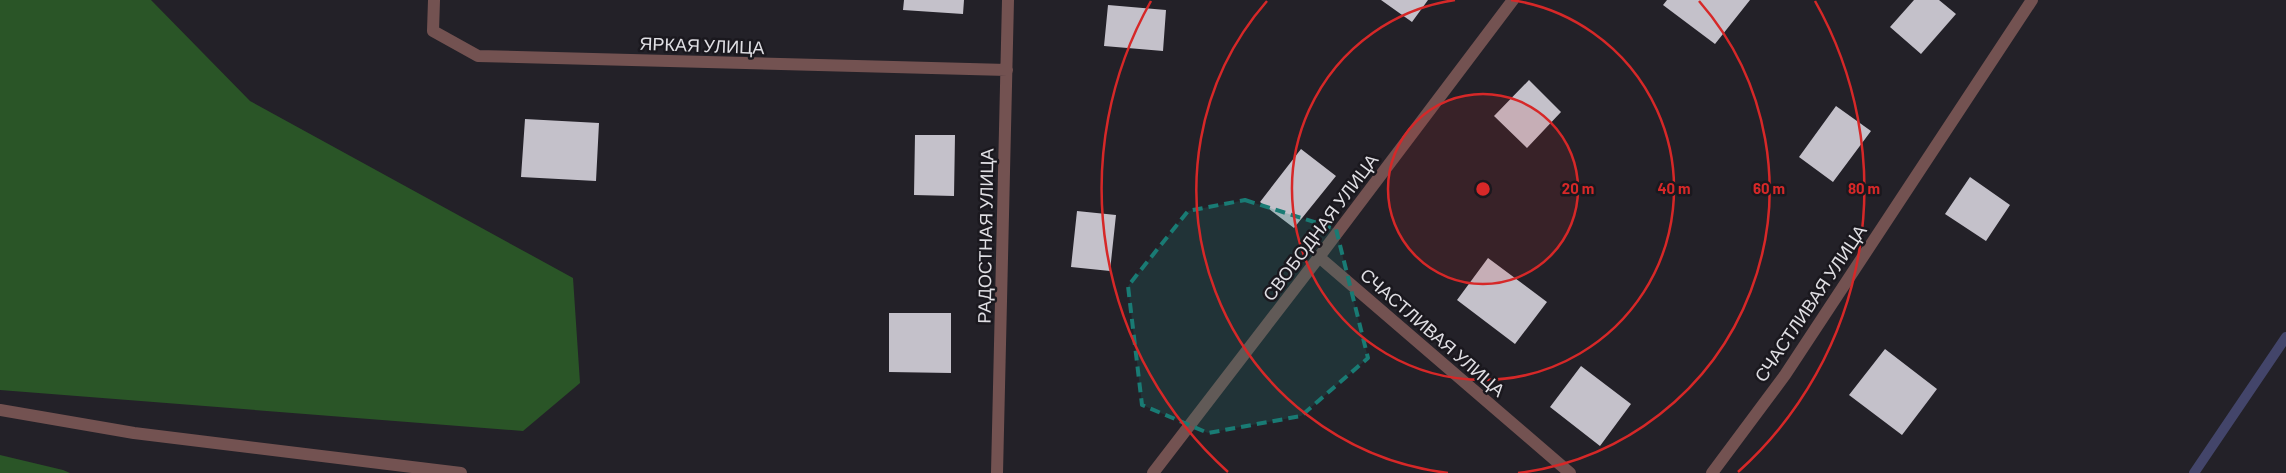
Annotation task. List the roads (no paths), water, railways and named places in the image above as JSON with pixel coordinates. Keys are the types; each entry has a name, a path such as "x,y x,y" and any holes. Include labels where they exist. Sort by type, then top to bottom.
{"street":[{"name":"ЯРКАЯ УЛИЦА","path":"434,0 433,31 478,56 1007,70"},
{"name":"РАДОСТНАЯ УЛИЦА","path":"997,473 1008,0"},
{"name":"СВОБОДНАЯ УЛИЦА","path":"1153,473 1319,258 1513,0"},
{"name":"СЧАСТЛИВАЯ УЛИЦА","path":"1712,473 1785,375 2032,0"},
{"name":"СЧАСТЛИВАЯ УЛИЦА","path":"1319,258 1570,473"},
{"path":"0,410 134,432 462,473"}],"waterway":[{"path":"2194,473 2286,337"}]}
